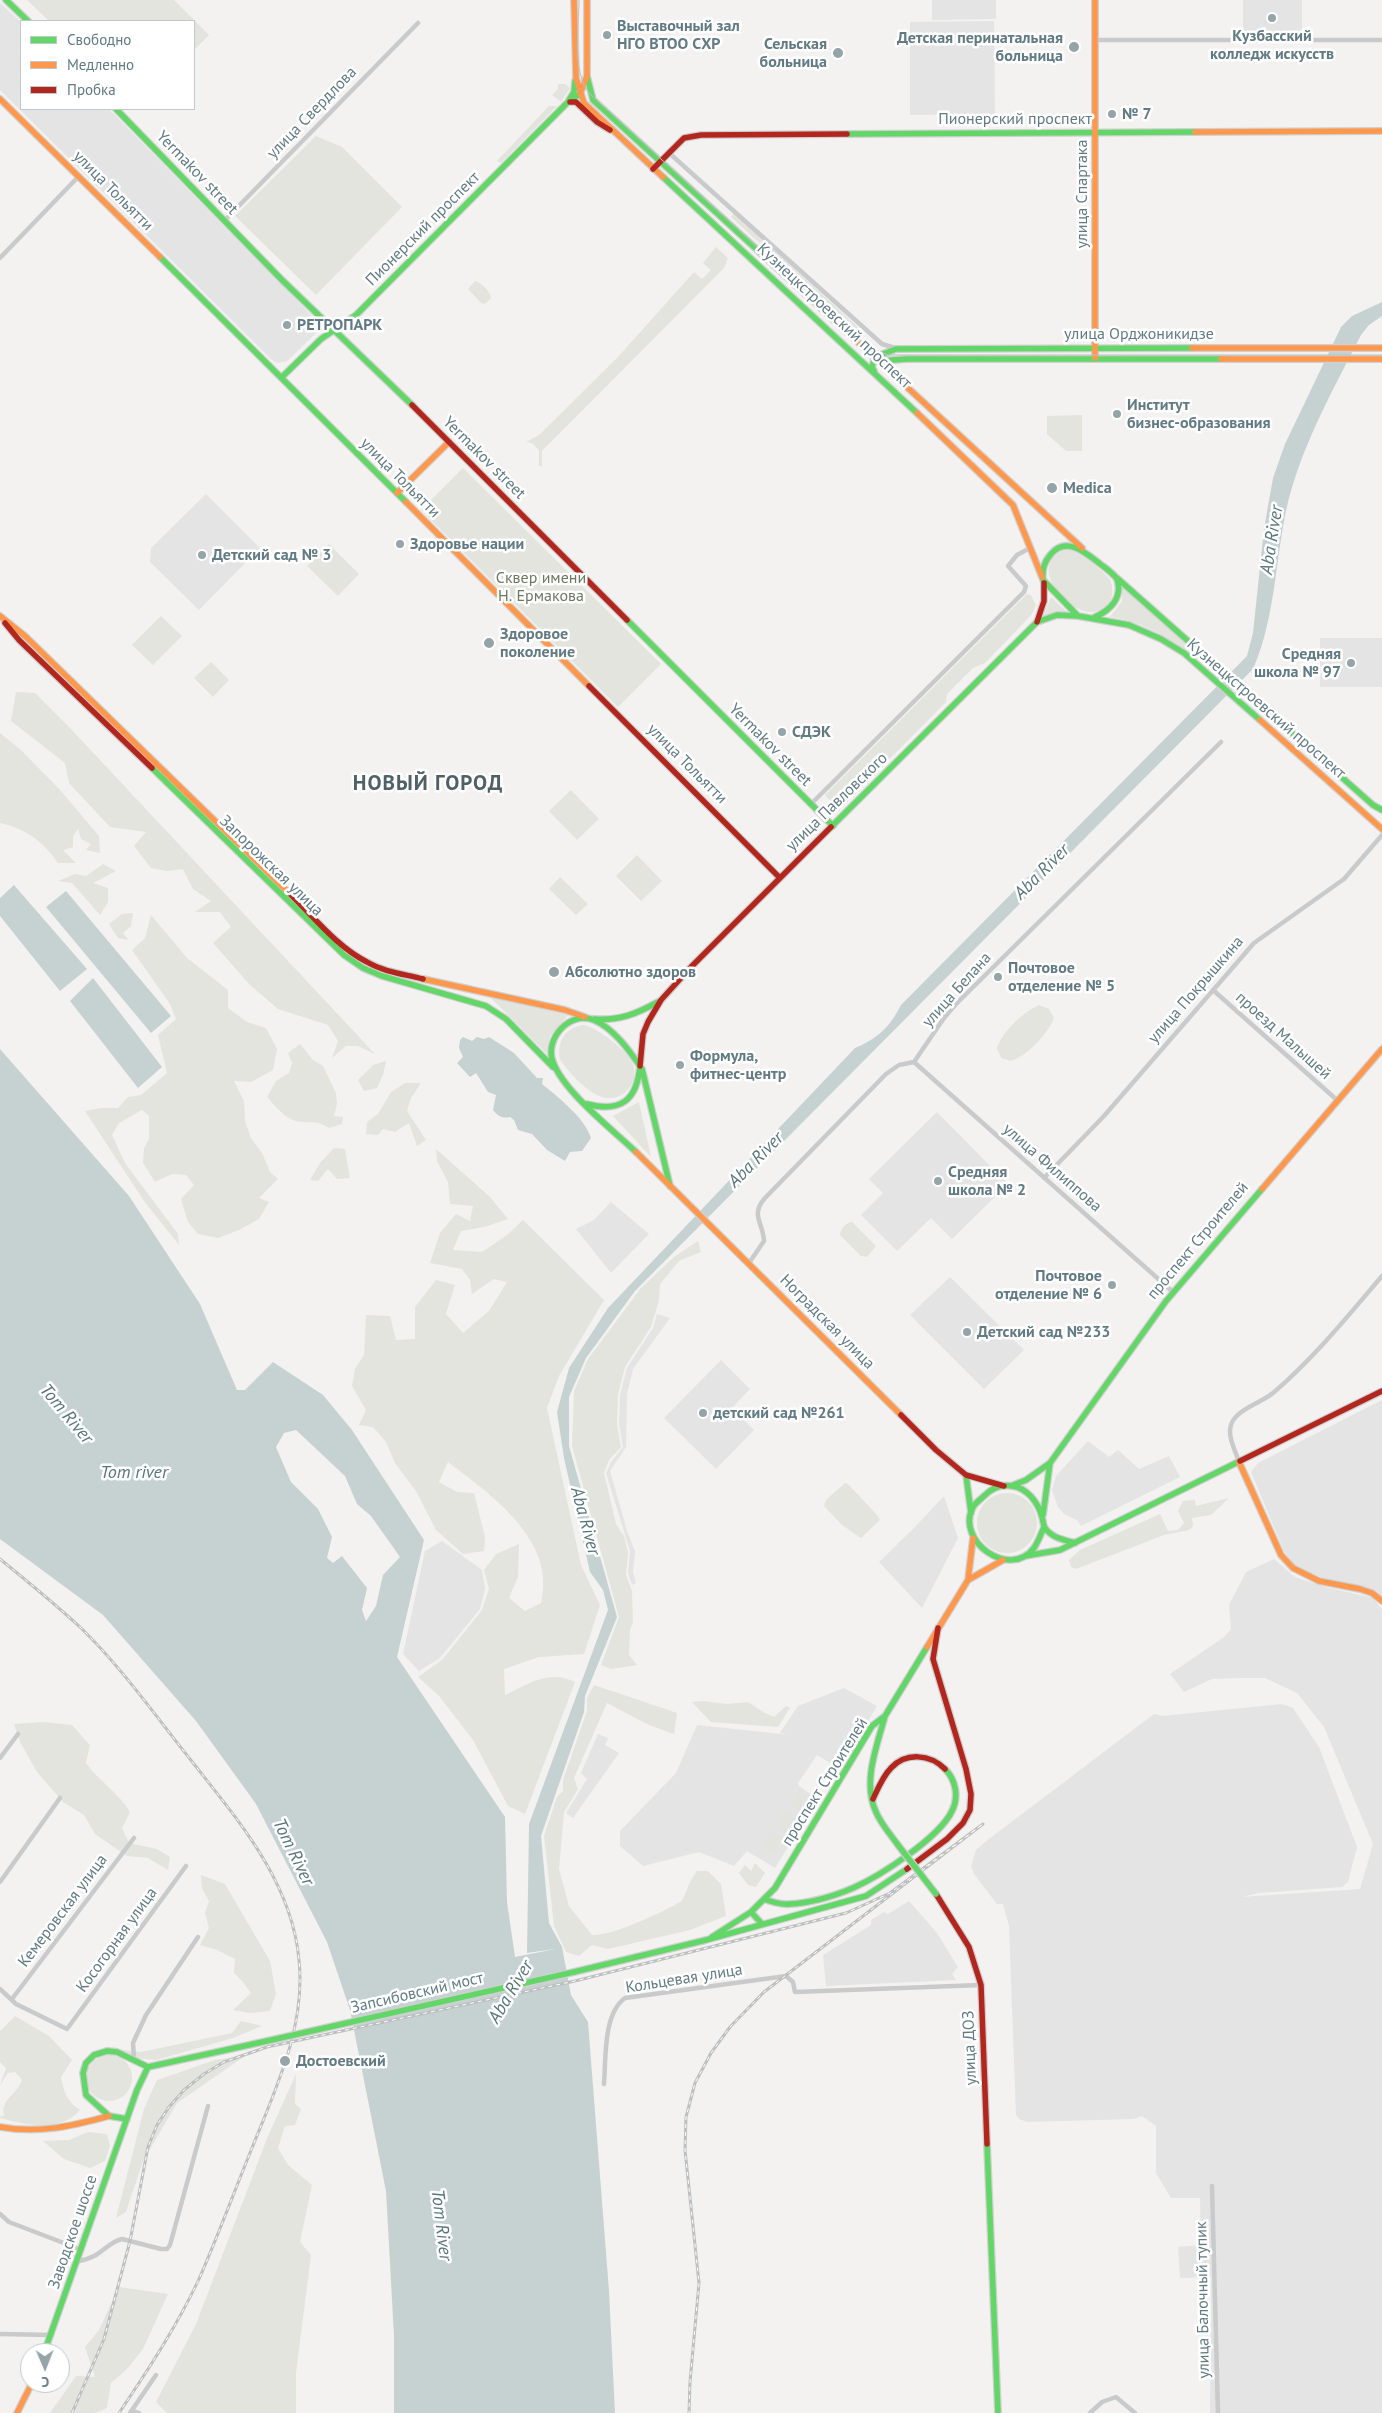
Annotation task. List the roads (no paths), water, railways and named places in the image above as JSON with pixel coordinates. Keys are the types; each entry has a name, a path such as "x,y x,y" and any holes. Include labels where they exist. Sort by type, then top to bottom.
{"main road":[{"path":"6,0 27,20"},
{"name":"Кузнецкстроевский проспект","path":"568,102 574,90 576,78 574,0"},
{"path":"587,0 587,76 593,100"},
{"name":"улица Спартака","path":"1095,0 1095,358"},
{"path":"580,94 587,76"},
{"name":"Кузнецкстроевский проспект","path":"576,78 584,103 1005,495 1013,505 1043,580"},
{"name":"Кузнецкстроевский проспект","path":"580,94 593,100 658,162 899,379 1082,548"},
{"name":"Пионерский проспект","path":"282,377 312,346 363,309 568,102 580,94"},
{"name":"улица Тольятти","path":"0,99 282,377 780,877"},
{"path":"568,102 576,102 597,122 620,137"},
{"name":"Yermakov street","path":"117,110 313,311 336,330 810,805 834,826"},
{"name":"Пионерский проспект","path":"653,169 684,138 701,135 1382,131"},
{"path":"876,374 872,366 876,360 884,353 896,348"},
{"name":"улица Орджоникидзе","path":"896,348 1382,348"},
{"path":"867,350 884,353"},
{"name":"улица Орджоникидзе","path":"861,359 1382,359"},
{"path":"899,379 893,368 900,360"},
{"path":"397,493 449,442"},
{"path":"1069,545 1082,548 1117,578 1119,587 1116,601 1111,609 1095,617 1078,616 1043,580 1044,562 1055,550 1069,545"},
{"name":"Кузнецкстроевский проспект","path":"1117,578 1249,693 1373,805 1382,810"},
{"name":"улица Павловского","path":"1037,622 1044,601 1043,580"},
{"name":"улица Павловского","path":"640,1066 643,1030 658,1002 780,877 834,826 1037,622 1057,615 1078,616"},
{"name":"Запорожская улица","path":"1,617 25,636 347,949 366,962 384,970 438,984 565,1010 586,1018"},
{"name":"Запорожская улица","path":"1,617 19,640 344,955 363,968 382,976 486,1006 506,1019 559,1073"},
{"name":"Кузнецкстроевский проспект","path":"1095,617 1129,625 1161,639 1184,653 1382,829"},
{"name":"улица Павловского","path":"594,1019 614,1021 628,1018 658,1002"},
{"path":"640,1066 637,1089 631,1097 620,1105 608,1108 587,1104 559,1073 553,1062 551,1051 556,1034 568,1023 586,1018 594,1019 621,1043 640,1066 647,1084 670,1187"},
{"name":"проспект Строителей","path":"1050,1463 1144,1329 1173,1292 1382,1049"},
{"name":"Ноградская улица","path":"587,1104 936,1450 966,1475"},
{"path":"968,1580 1004,1560 1060,1550 1382,1392"},
{"path":"1239,1462 1281,1555 1288,1564 1310,1578 1365,1590 1382,1602"},
{"path":"1011,1486 1026,1480 1050,1463"},
{"path":"1025,1556 1041,1539 1044,1527 1043,1515 1050,1463"},
{"path":"968,1580 973,1538 970,1527 971,1515 966,1475 1004,1486"},
{"path":"971,1515 975,1504 982,1495 992,1489 1004,1486 1022,1489 1032,1496 1039,1504 1043,1515"},
{"path":"1044,1527 1057,1538 1075,1543"},
{"path":"973,1538 985,1553 1004,1560"},
{"name":"проспект Строителей","path":"706,1940 751,1912 775,1888 872,1726 885,1716 968,1580"},
{"name":"Запсибовский мост","path":"148,2067 574,1972 706,1940 866,1896 886,1885 947,1839 963,1823 970,1810 971,1794 966,1768 933,1659 938,1628"},
{"name":"улица ДОЗ","path":"885,1716 873,1764 870,1786 875,1811 965,1935 976,1962 981,1985 998,2413"},
{"path":"764,1899 794,1904 852,1888 883,1872 943,1826 956,1804 955,1784 948,1771 934,1760 917,1756 901,1760 887,1772 873,1799"},
{"path":"751,1912 762,1924"},
{"path":"109,2116 86,2095 83,2084 86,2063 94,2055 106,2051 117,2052 148,2067"},
{"name":"Заводское шоссе","path":"48,2343 137,2090 148,2067"},
{"path":"0,2127 22,2132 49,2131 109,2116 127,2119"},
{"path":"17,2413 27,2393"}],"street":[{"name":"улица Свердлова","path":"224,221 418,22"},
{"path":"1096,40 1382,40"},
{"path":"668,152 882,344 896,348"},
{"path":"0,258 79,176"},
{"path":"792,296 799,289"},
{"path":"810,805 1024,592 1026,586 1008,566 1017,555 1030,548"},
{"name":"улица Белана","path":"914,1062 944,1018 956,1004 1221,742"},
{"name":"улица Покрышкина","path":"1044,1178 1104,1116 1254,943 1344,879 1382,835"},
{"name":"проезд Малышей","path":"1213,990 1337,1100"},
{"path":"749,1263 764,1241 757,1213 759,1204 886,1074 899,1065 914,1062"},
{"name":"улица Филиппова","path":"914,1062 1173,1292"},
{"path":"1239,1462 1231,1436 1230,1427 1233,1421 1272,1394 1294,1374 1382,1276"},
{"path":"0,1758 18,1734"},
{"path":"0,1882 60,1798"},
{"name":"Кемеровская улица","path":"13,2000 134,1838"},
{"name":"Косогорная улица","path":"13,2000 16,2004 67,2029 186,1866"},
{"path":"134,2059 133,2042 146,2015 198,1937"},
{"name":"Кольцевая улица","path":"604,2084 611,2014 618,2003 625,1998 786,1976 794,1982 796,1992 981,1985"},
{"path":"0,1989 13,2000"},
{"path":"78,2261 91,2259 116,2240 122,2239 161,2249 167,2249 170,2246 208,2106"},
{"name":"улица Балочный тупик","path":"1212,2186 1218,2413"},
{"path":"0,2214 10,2222 82,2250"},
{"path":"0,2334 52,2334"},
{"path":"139,2413 130,2412 156,2375"},
{"path":"1090,2413 1102,2402 1116,2397 1135,2413"}],"water":[{"name":"Tom river","path":"1382,302 1382,316 1369,325 1361,335 1310,438 1294,480 1284,523 1271,608 1261,649 1253,669 635,1291 586,1358 569,1397 569,1446 617,1617 585,1696 584,1712 541,1836 549,1923 562,1947 571,1995 588,2022 609,2291 615,2413 394,2413 394,2336 386,2191 350,2010 327,1942 256,1804 196,1721 103,1615 0,1539 0,1049 129,1196 200,1304 237,1390 245,1390 273,1362 323,1395 352,1430 424,1540 397,1657 505,1817 507,1902 515,1957 555,1949 527,1953 529,1824 608,1610 603,1590 590,1572 564,1458 557,1412 569,1368 608,1308 855,1048 870,1041 887,1026 901,1005 1247,656 1253,633 1264,529 1273,478 1285,444 1341,327 1352,316","holes":["296,1430 345,1476 357,1504 371,1516 400,1557 383,1575 376,1606 366,1621 362,1610 367,1588 342,1556 333,1563 327,1558 332,1537 318,1509 291,1482 276,1447 284,1433"]},
{"path":"14,885 87,969 60,991 0,916 0,898"},
{"path":"66,891 171,1016 151,1033 46,907"},
{"path":"93,978 162,1067 138,1088 70,1001"},
{"path":"463,1037 472,1041 477,1037 484,1039 489,1037 514,1053 537,1078 543,1078 542,1084 570,1108 588,1130 591,1138 582,1151 570,1152 565,1161 547,1150 532,1134 518,1130 514,1120 510,1117 502,1117 497,1114 493,1110 496,1095 488,1092 476,1073 470,1077 457,1063 463,1057 459,1048 460,1040"}],"tram line":[{"path":"579,0 578,62 584,84 590,94 864,345 888,355 1382,355"}],"railway":[{"path":"0,1559 61,1610 96,1643 226,1805 260,1852 274,1878 286,1904 294,1931 299,1960 300,1985 294,2033 279,2080 213,2247 172,2331 119,2413"},
{"path":"72,2413 104,2339 130,2241 148,2147 157,2125 169,2107 184,2090 204,2074 224,2062 267,2047 575,1981 846,1913 890,1893 983,1824 764,1992 730,2027 711,2053 695,2083 686,2117 685,2150 699,2283 689,2413"}],"place":[{"name":"Кузбасский колледж искусств","path":"1272,18"},
{"name":"Выставочный зал НГО ВТОО СХР","path":"607,35"},
{"name":"Детская перинатальная больница","path":"1074,47"},
{"name":"Сельская больница","path":"838,53"},
{"name":"№ 7","path":"1112,114"},
{"name":"РЕТРОПАРК","path":"287,325"},
{"name":"Институт бизнес-образования","path":"1117,414"},
{"name":"Medica","path":"1052,488"},
{"name":"Здоровье нации","path":"400,544"},
{"name":"Детский сад № 3","path":"202,555"},
{"name":"Здоровое поколение","path":"489,643"},
{"name":"Средняя школа № 97","path":"1351,663"},
{"name":"СДЭК","path":"782,732"},
{"name":"Абсолютно здоров","path":"554,972"},
{"name":"Почтовое отделение № 5","path":"998,977"},
{"name":"Формула, фитнес-центр","path":"680,1065"},
{"name":"Средняя школа № 2","path":"938,1181"},
{"name":"Почтовое отделение № 6","path":"1112,1285"},
{"name":"Детский сад №233","path":"967,1332"},
{"name":"детский сад №261","path":"703,1413"},
{"name":"Достоевский","path":"285,2061"}],"district":[{"name":"НОВЫЙ ГОРОД","path":"428,784"}],"water label":[{"name":"Aba River","path":"1272,540"},
{"name":"Aba River","path":"1042,872"},
{"name":"Aba River","path":"756,1160"},
{"name":"Tom River","path":"66,1414"},
{"name":"Aba River","path":"585,1521"},
{"name":"Tom River","path":"293,1852"},
{"name":"Aba River","path":"511,1992"},
{"name":"Tom River","path":"441,2225"}],"park label":[{"name":"Сквер имени Н. Ермакова","path":"541,587"}]}
